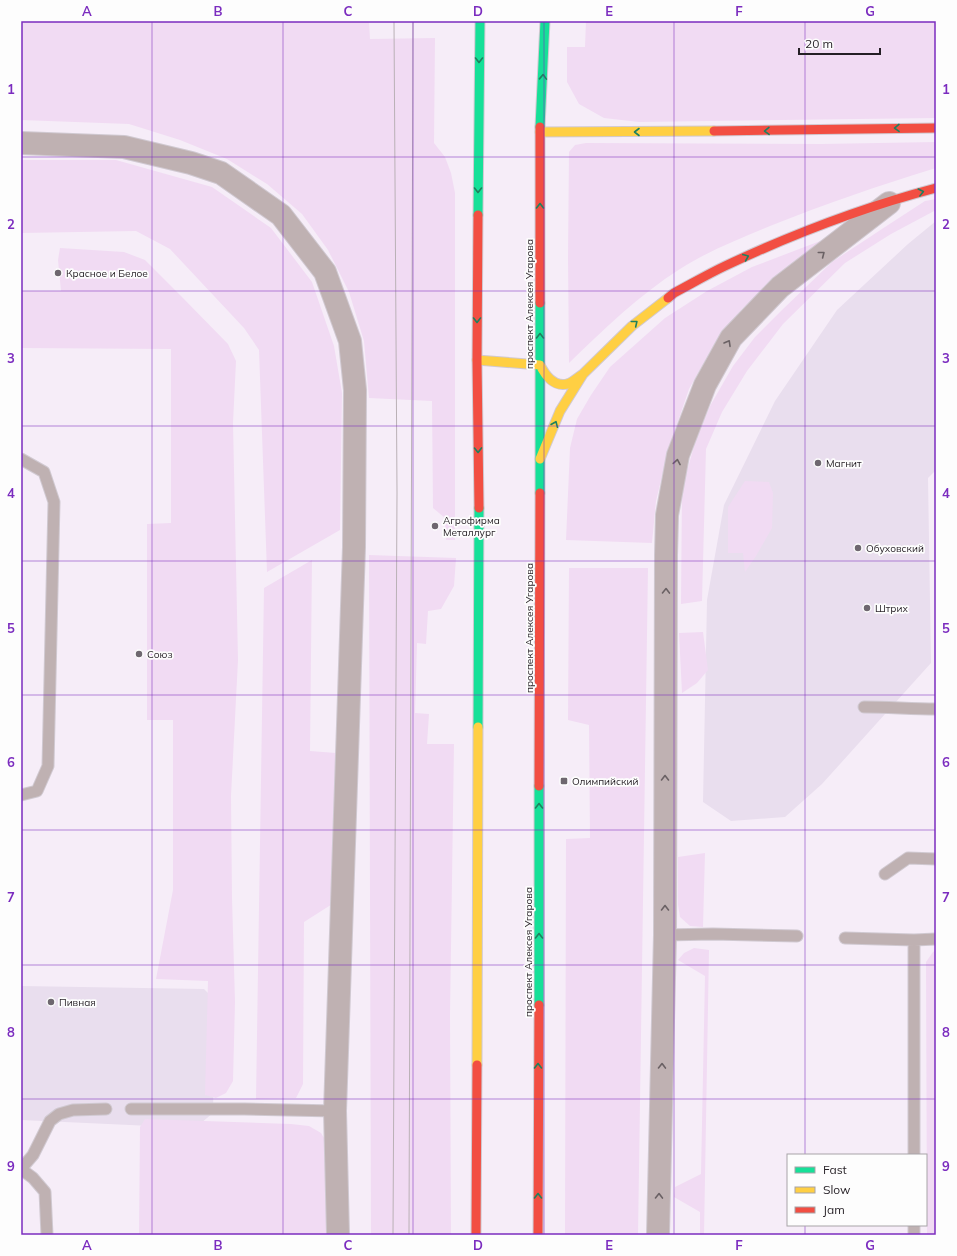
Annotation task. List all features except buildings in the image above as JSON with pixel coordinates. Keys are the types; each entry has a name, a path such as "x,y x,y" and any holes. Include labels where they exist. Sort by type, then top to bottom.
{"main road":[{"path":"476,1235 479,567 477,360 480,21"},
{"name":"проспект Алексея Угарова","path":"538,1235 540,132 545,22"},
{"path":"540,132 669,132 936,128"},
{"path":"477,360 540,365 548,378 560,384 569,383 583,374 632,326 674,293 724,266 810,230 894,199 936,188"},
{"path":"540,460 560,411 583,374"}],"street":[{"path":"21,143 124,147 191,162 221,173 281,214 325,272 350,341 354,390 354,547 335,1111 338,1235"},
{"path":"658,1235 664,935 667,515 678,455 705,385 731,338 780,287 894,199"}],"lane":[{"path":"21,459 44,472 54,502 48,766 37,790 21,795"},
{"path":"864,707 936,709"},
{"path":"885,874 908,858 936,859"},
{"path":"664,935 713,934 797,936"},
{"path":"845,938 914,940 936,939"},
{"path":"914,940 914,1154"},
{"path":"47,1235 45,1192 33,1178 21,1169 33,1155 50,1121 59,1114 73,1110 106,1109"},
{"path":"131,1109 335,1111"}],"shaded area":[{"path":"21,21 369,21 370,39 435,38 434,143 445,157 451,173 455,193 455,540 446,540 445,518 433,508 432,401 369,398 364,341 349,292 328,250 302,214 267,184 227,159 180,140 129,124 21,120"},
{"path":"586,21 936,21 936,118 639,122 604,118 579,104 567,82 567,47 585,47"},
{"path":"936,142 936,168 853,195 770,226 724,246 680,269 636,301 569,363 569,152 575,145 586,143 821,144"},
{"path":"21,160 116,160 212,187 271,228 312,282 334,346 342,393 340,530 267,572 259,350 244,328 170,249 136,231 21,233"},
{"path":"936,199 936,210 891,234 845,263 783,324 747,371 722,412 706,449 702,601 681,604 682,489 696,439 710,406 733,366 755,337 832,262 925,201"},
{"path":"936,221 936,470 928,478 931,663 822,784 785,817 731,821 703,802 707,600 724,505 775,401 837,310 908,244"},
{"path":"836,235 773,281 742,309 715,343 689,389 668,451 656,501 652,543 566,540 570,448 577,419 610,367 665,318 707,291 752,267"},
{"path":"60,248 124,252 145,260 228,344 236,361 233,423 238,660 231,796 235,1002 233,1081 226,1093 216,1098 205,1095 208,981 156,979 173,890 173,720 147,720 147,524 171,523 171,349 21,348 21,291 61,291 58,260"},
{"path":"745,481 769,482 773,493 772,528 745,572 743,553 728,553 728,507"},
{"path":"369,555 456,558 454,586 441,609 428,611 426,644 417,643 415,713 429,714 427,744 454,744 450,1015 451,1235 371,1235"},
{"path":"312,560 310,751 336,753 337,901 304,922 303,1084 296,1098 256,1099 264,588"},
{"path":"569,568 648,568 638,1235 565,1235 566,839 590,838 589,725 568,720"},
{"path":"703,632 708,670 697,683 682,693 679,633"},
{"path":"705,853 703,927 690,926 680,917 678,905 678,857"},
{"path":"694,948 709,950 704,1235 700,1235 700,1212 674,1197 675,1187 701,1174 705,976 678,960 684,953"},
{"path":"936,950 936,1235 927,1235 926,962"},
{"path":"21,986 204,989 215,1000 213,1113 195,1128 21,1120"},
{"path":"145,1119 291,1124 309,1126 321,1133 329,1146 328,1235 139,1235 140,1127"}],"tram line":[{"path":"393,1235 397,493 394,21"},
{"path":"409,1235 413,21"}],"traffic: fast":[{"path":"478,215 480,21"},
{"path":"540,127 545,21"},
{"path":"540,303 540,493"},
{"path":"478,727 479,508"},
{"path":"539,786 539,1005"}],"traffic: slow":[{"path":"540,132 714,131"},
{"path":"540,459 560,411 583,374 632,326 668,298"},
{"path":"477,360 540,365 544,373 558,384 567,384 583,374"},
{"path":"477,1065 478,727"}],"traffic: jam":[{"path":"540,127 540,303"},
{"path":"714,131 936,128"},
{"path":"668,298 674,293 719,269 803,232 909,195 936,188"},
{"path":"478,215 477,360 479,508"},
{"path":"539,786 540,493"},
{"path":"538,1235 539,1005"},
{"path":"476,1235 477,1065"}],"place":[{"name":"Красное и Белое","path":"58,273"},
{"name":"Магнит","path":"818,463"},
{"name":"Агрофирма Металлург","path":"435,526"},
{"name":"Обуховский","path":"858,548"},
{"name":"Штрих","path":"867,608"},
{"name":"Союз","path":"139,654"},
{"name":"Олимпийский","path":"564,781"},
{"name":"Пивная","path":"51,1002"}]}
